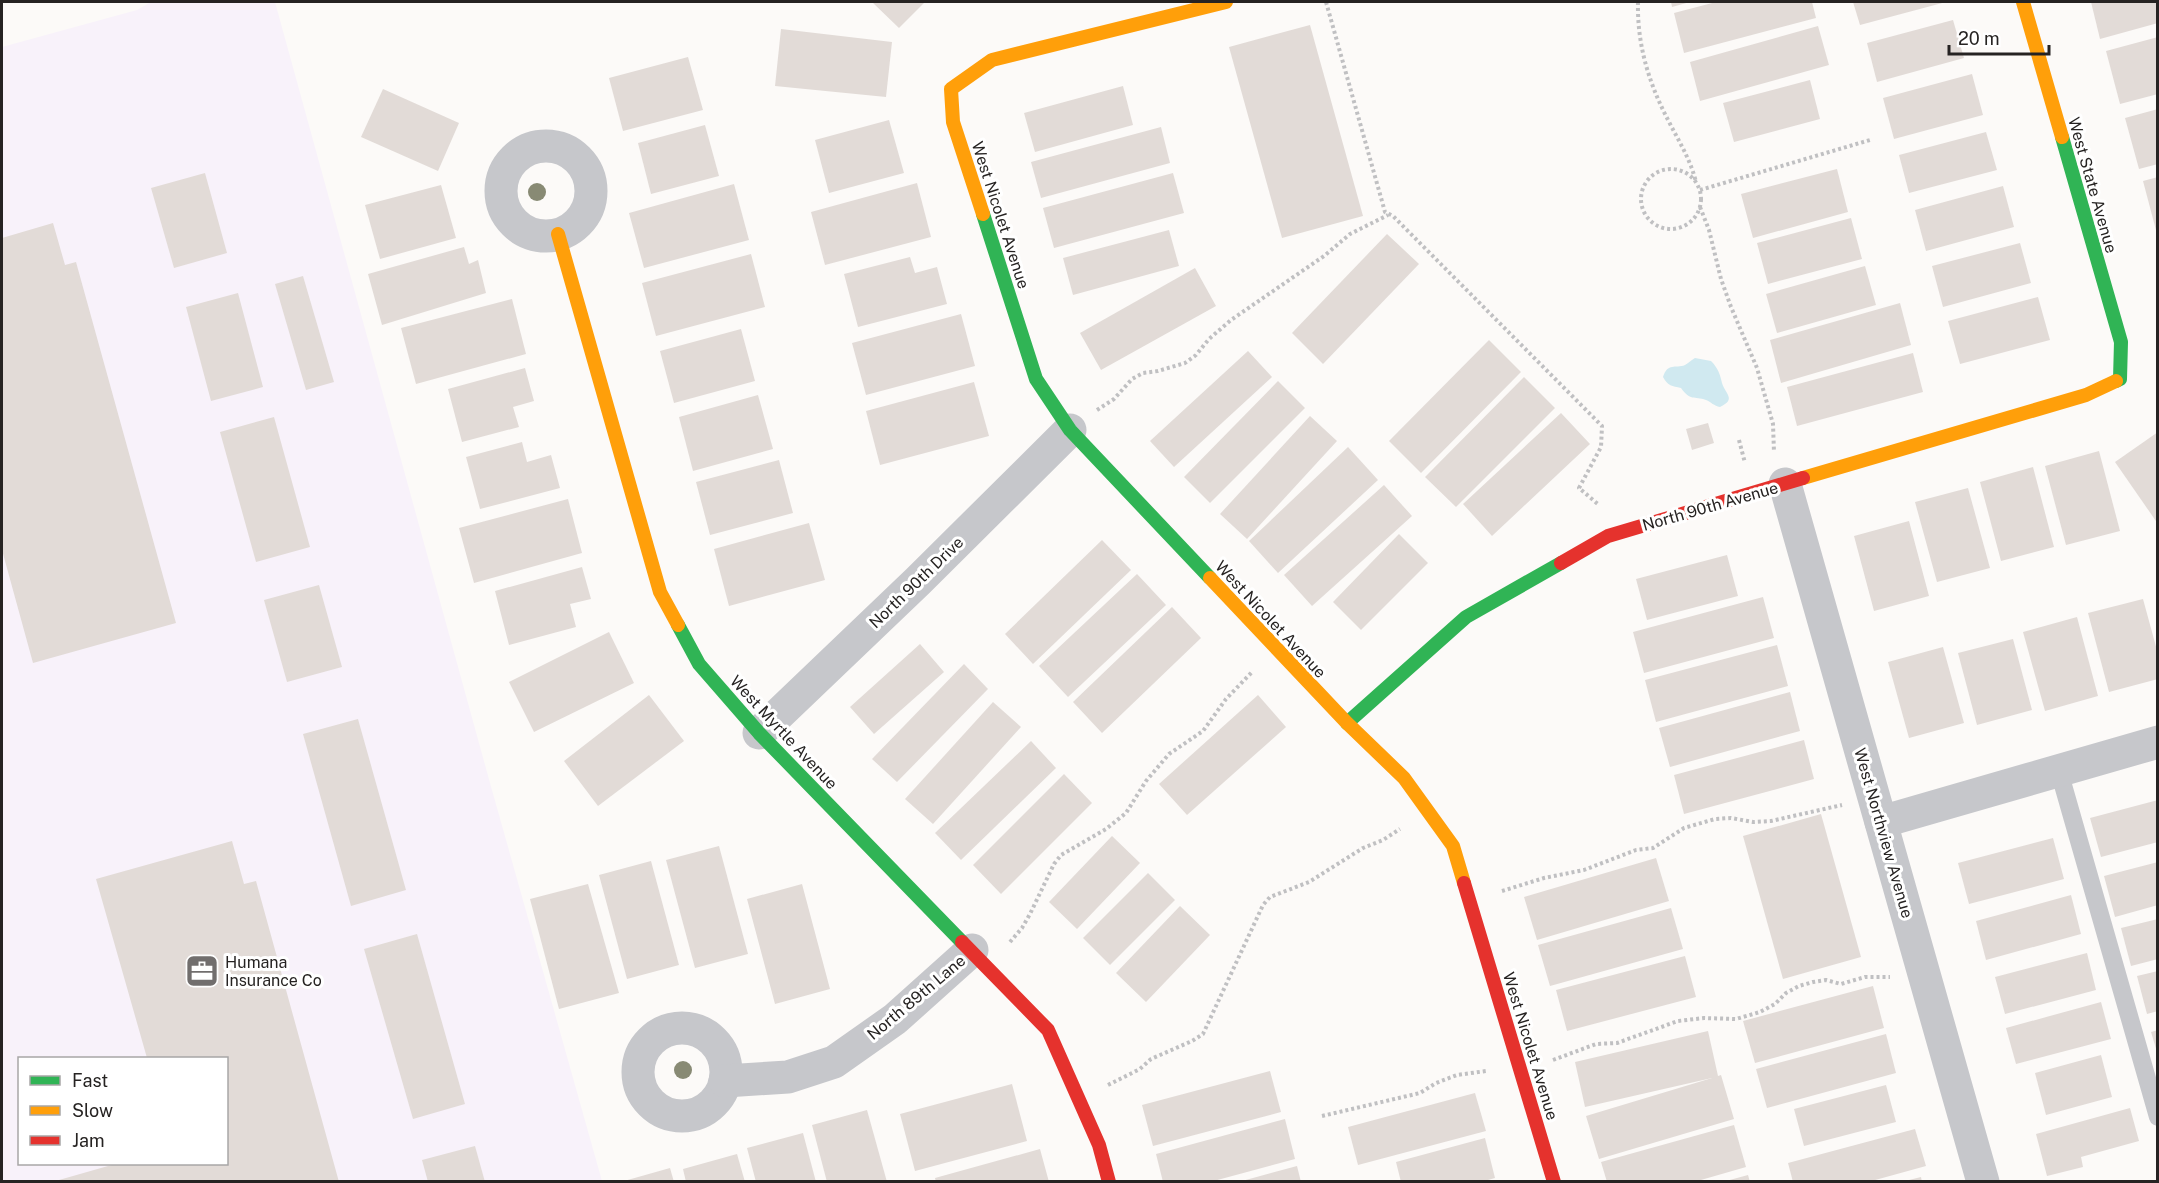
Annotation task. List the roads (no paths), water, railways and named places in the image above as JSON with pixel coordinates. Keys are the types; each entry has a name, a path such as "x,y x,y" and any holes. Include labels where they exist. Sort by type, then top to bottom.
{"street":[{"name":"West Nicolet Avenue","path":"1226,2 992,60 951,89 953,122 1036,379 1082,422 1278,650 1347,723 1404,777 1453,846 1554,1182"},
{"name":"West State Avenue","path":"2023,2 2121,342 2120,379"},
{"name":"West Myrtle Avenue","path":"558,234 660,592 699,664 759,733 1048,1030 1099,1145 1109,1182"},
{"name":"North 90th Avenue","path":"1347,723 1466,616 1608,536 1779,470 2086,395 2120,379"},
{"name":"North 90th Drive","path":"759,733 1082,422"},
{"name":"West Northview Avenue","path":"1779,470 1983,1182"},
{"path":"1878,812 2059,771 2157,742"},
{"name":"North 89th Lane","path":"725,1081 788,1077 834,1062 980,958"}],"lane":[{"path":"2059,771 2157,1117"}],"water":[{"path":"1695,358 1711,361 1715,366 1729,399 1720,407 1690,396 1681,388 1670,385 1663,377 1667,369 1685,365"}],"place":[{"name":"Humana Insurance Co","path":"202,971"}]}
